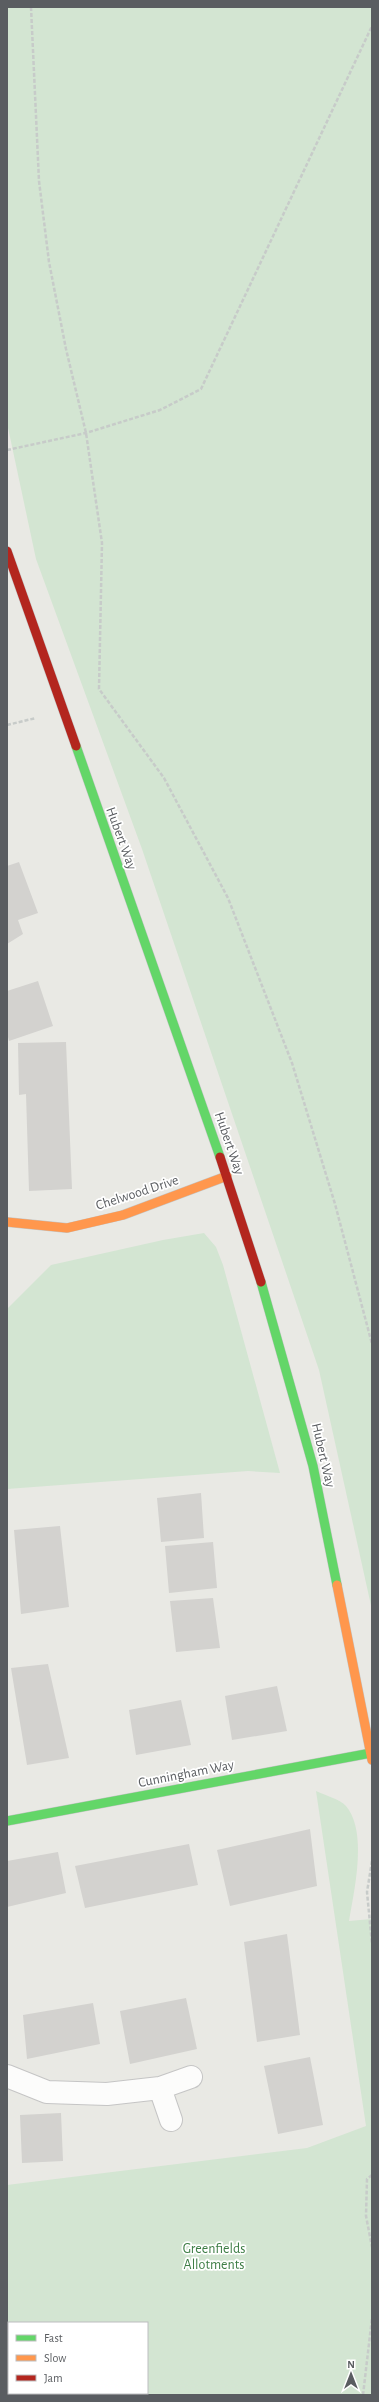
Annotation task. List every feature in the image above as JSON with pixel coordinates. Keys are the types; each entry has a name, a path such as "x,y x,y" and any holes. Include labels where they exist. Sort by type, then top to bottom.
{"street":[{"name":"Hubert Way","path":"7,551 227,1176 274,1321 313,1466 371,1757"},
{"name":"Chelwood Drive","path":"7,1222 66,1228 123,1215 227,1176"},
{"name":"Cunningham Way","path":"7,1820 371,1757"},
{"path":"7,2076 47,2092 107,2094 160,2088 192,2077"},
{"path":"160,2088 171,2120"}],"path":[{"path":"30,7 40,181 49,262 66,349 86,433 102,543 99,689 164,778 228,898 292,1063 335,1204 372,1344"},
{"path":"7,450 86,433 160,410 201,389 372,26"},
{"path":"372,1861 367,1892 372,1944"},
{"path":"372,2175 367,2179 366,2216 372,2247"},
{"path":"363,2395 372,2318"}],"green space":[{"path":"7,7 372,7 372,1610 319,1370 142,849 36,559 7,423"},
{"path":"204,1233 216,1247 223,1265 280,1473 248,1471 7,1489 7,1309 51,1265 163,1240"},
{"name":"Greenfields Allotments","path":"316,1791 336,1799 346,1806 353,1817 358,1846 358,1862 349,1921 372,1919 372,2395 7,2395 7,2185 307,2148 366,2126"}],"building":[{"path":"19,862 38,913 18,920 23,934 7,944 7,866"},
{"path":"38,981 53,1026 9,1041 7,1033 7,991"},
{"path":"66,1042 72,1189 29,1191 26,1094 19,1095 18,1043"},
{"path":"201,1493 204,1538 161,1542 157,1498"},
{"path":"60,1526 69,1607 21,1614 14,1530"},
{"path":"213,1542 217,1588 169,1593 165,1546"},
{"path":"213,1598 220,1648 176,1652 170,1601"},
{"path":"48,1664 69,1758 27,1765 11,1668"},
{"path":"277,1686 287,1731 232,1740 225,1696"},
{"path":"181,1700 191,1745 136,1755 129,1710"},
{"path":"310,1829 317,1886 230,1906 217,1850"},
{"path":"189,1844 198,1885 85,1908 75,1866"},
{"path":"58,1852 66,1893 7,1907 7,1861"},
{"path":"287,1934 300,2035 257,2042 244,1942"},
{"path":"186,1998 197,2049 130,2064 120,2011"},
{"path":"93,2003 100,2044 27,2059 23,2015"},
{"path":"310,2057 323,2125 278,2134 264,2066"},
{"path":"61,2113 63,2161 22,2163 20,2115"}],"traffic: fast":[{"path":"76,746 220,1157"},
{"path":"261,1282 313,1466 337,1585"},
{"path":"7,1821 371,1753"}],"traffic: slow":[{"path":"7,1222 67,1228 123,1215 227,1176"},
{"path":"337,1585 372,1760"}],"traffic: jam":[{"path":"7,551 76,746"},
{"path":"220,1157 261,1282"}]}
